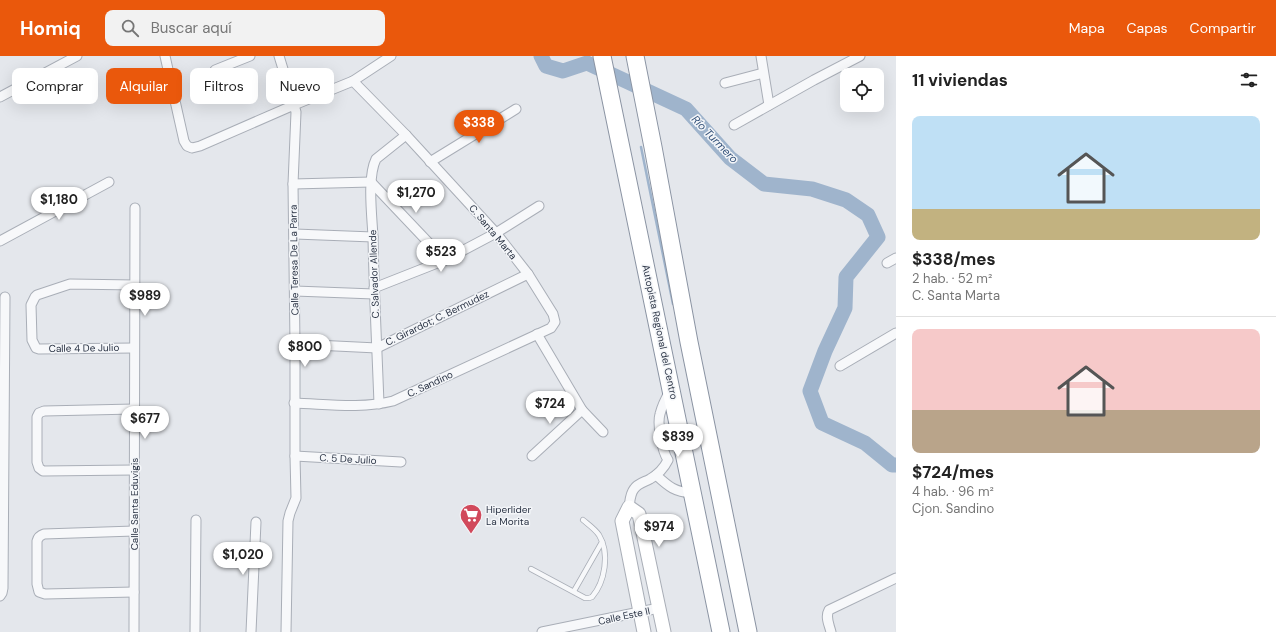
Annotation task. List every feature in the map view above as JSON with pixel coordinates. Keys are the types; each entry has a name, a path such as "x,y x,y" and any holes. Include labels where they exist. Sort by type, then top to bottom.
{"highway":[{"name":"Autopista Regional del Centro","path":"602,56 721,632"},
{"path":"635,56 691,350 748,632"}],"street":[{"path":"0,97 78,56"},
{"path":"165,56 184,141 187,146 192,148 200,146 353,81 390,56"},
{"path":"220,68 250,56"},
{"name":"Calle Teresa De La Parra","path":"279,56 296,112 293,184 295,234 294,403 296,498 288,521 286,632"},
{"path":"760,56 769,105"},
{"path":"734,125 860,56"},
{"path":"725,83 763,73"},
{"name":"C. Santa Marta","path":"353,81 406,135 496,233 528,274 554,314 555,322"},
{"path":"430,162 516,109"},
{"name":"C. Salvador Allende","path":"379,404 371,182 376,159 406,135"},
{"path":"0,241 109,182"},
{"path":"293,184 371,182 445,260"},
{"path":"295,291 374,291 445,260 496,233 539,206"},
{"name":"Calle Santa Eduvigis","path":"134,632 135,208"},
{"path":"295,234 373,237"},
{"path":"887,263 896,258"},
{"name":"C. Girardot; C. Bermudez","path":"295,344 377,348 528,274"},
{"name":"Calle 4 De Julio","path":"134,348 39,349 34,346 32,340 31,305 35,298 41,294 70,284 135,285"},
{"path":"0,596 3,588 2,325 5,296"},
{"name":"C. Sandino","path":"294,403 363,406 393,401 551,328 555,322"},
{"path":"840,366 896,333"},
{"path":"537,334 582,410 603,432"},
{"path":"668,460 662,447 659,415 671,389"},
{"path":"134,409 44,411 39,413 37,417 37,462 39,468 43,471 134,470"},
{"path":"532,456 582,410"},
{"path":"644,632 622,521 629,508 631,494 634,489 664,468 668,460 683,446"},
{"name":"C. 5 De Julio","path":"295,456 401,462"},
{"path":"656,475 674,490 692,493"},
{"path":"629,508 639,514 664,632"},
{"path":"196,520 196,632"},
{"path":"251,632 256,522"},
{"path":"134,531 44,534 40,536 38,541 37,584 39,592 45,594 134,592"},
{"path":"831,632 827,618 829,610 896,578"},
{"name":"Calle Este II","path":"542,632 659,608"}],"lane":[{"path":"531,569 585,598 589,598 594,594 603,577 606,565 602,542 599,535 583,520"},
{"path":"574,591 602,542"}],"waterway":[{"name":"Río Turmero","path":"541,56 546,66 563,71 587,63 686,109 730,158 764,184 812,189 846,200 868,215 878,237 846,277 845,308 825,351 810,391 822,423 865,443 892,465 896,465"},
{"path":"641,147 673,304"}],"place":[{"name":"Hiperlider La Morita","path":"471,534"}]}
